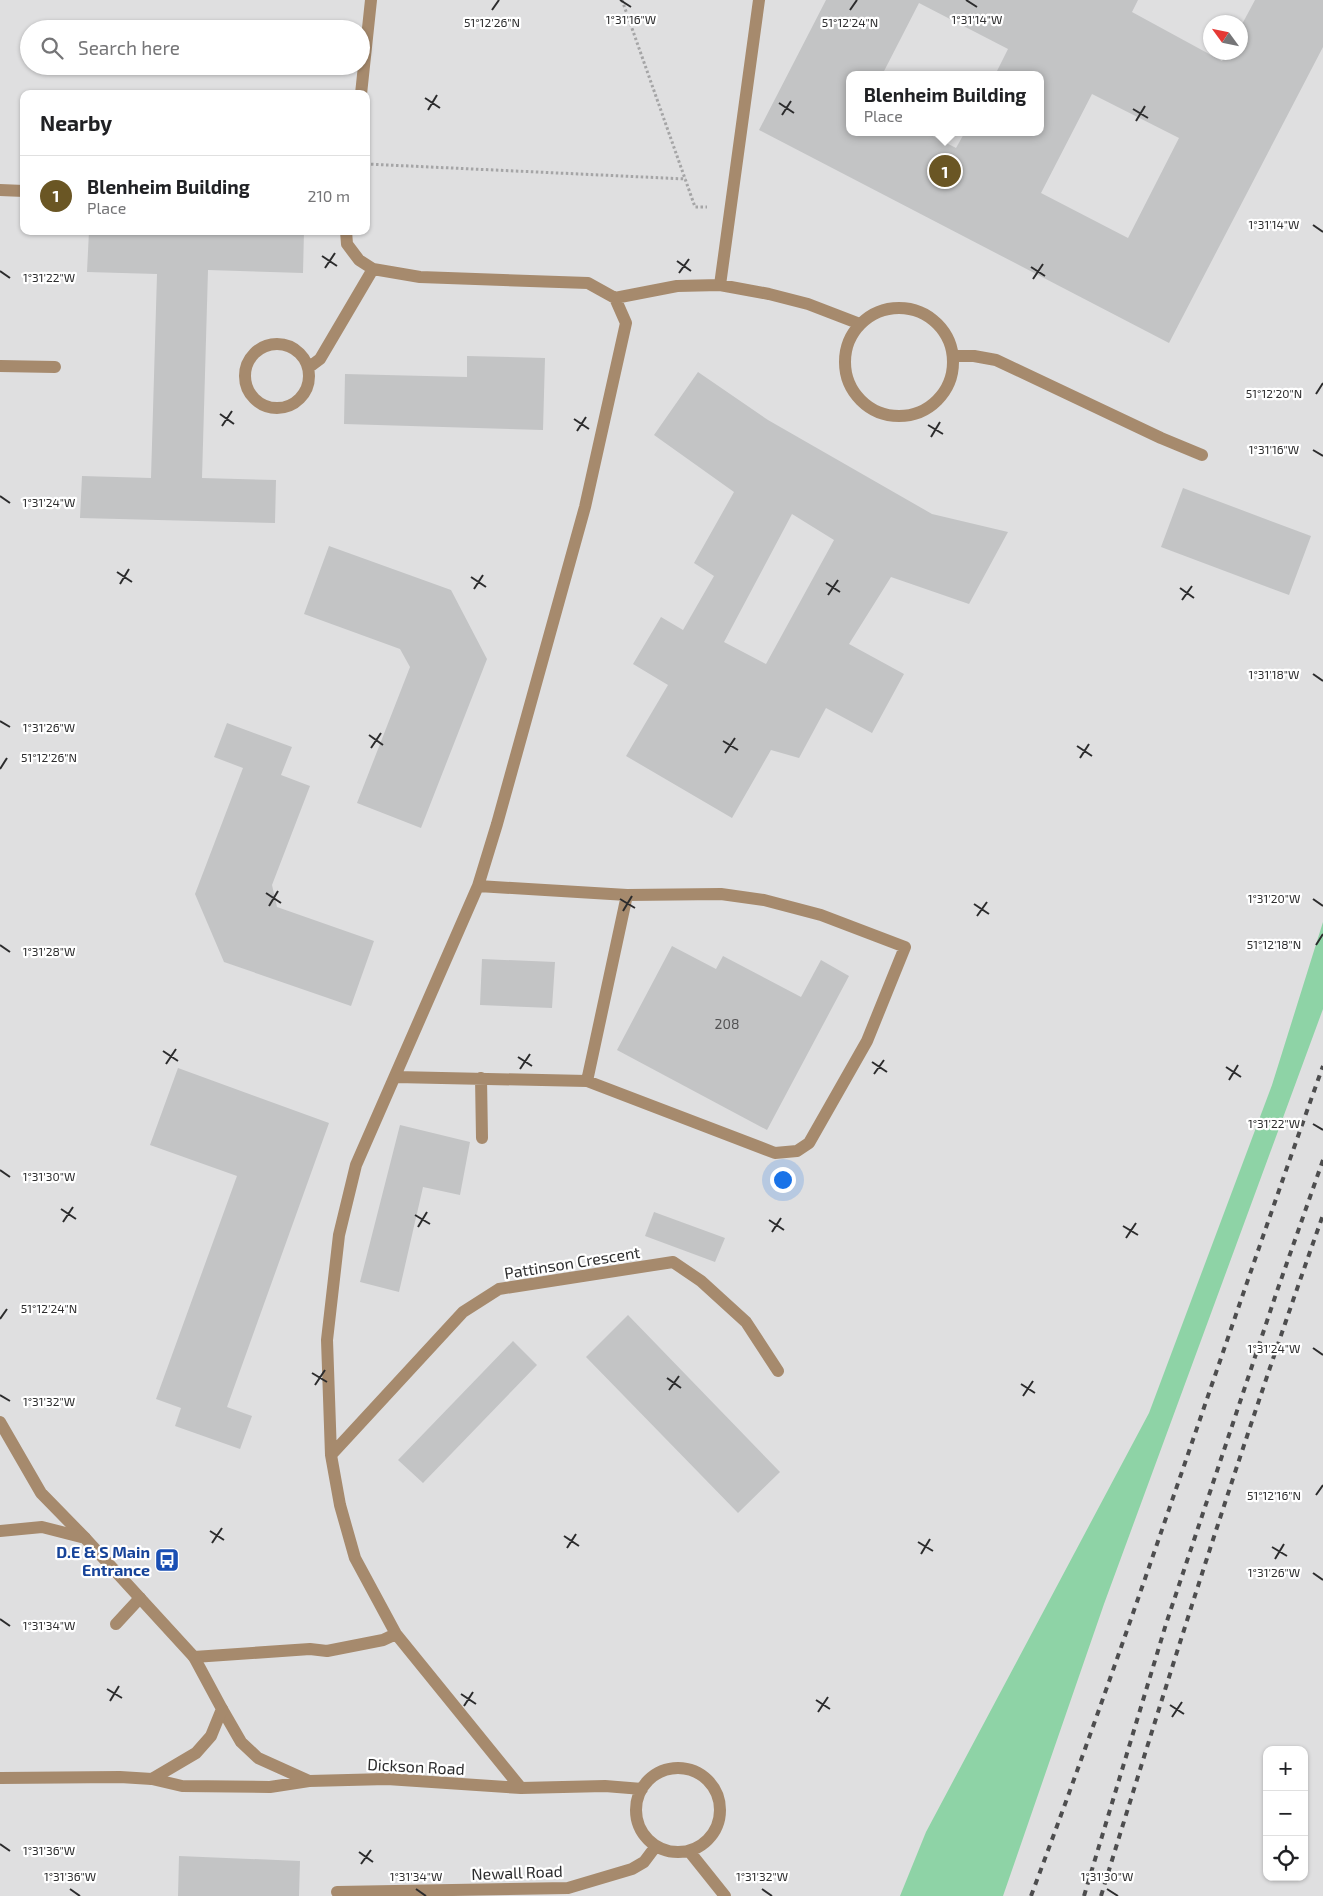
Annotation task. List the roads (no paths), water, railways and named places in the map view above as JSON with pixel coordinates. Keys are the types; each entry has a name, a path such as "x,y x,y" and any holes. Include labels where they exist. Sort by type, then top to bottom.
{"street":[{"path":"369,20 371,0"},
{"path":"720,285 759,0"},
{"path":"361,90 363,75"},
{"path":"0,190 20,191"},
{"path":"346,235 346,244 360,260 373,269 420,277 588,283 615,298 626,323 585,507 478,886 356,1165 339,1235 327,1340 331,1455 340,1505 355,1558 396,1634 520,1788"},
{"path":"308,368 320,359 373,269"},
{"path":"615,298 677,286 720,285 769,294 808,304 860,324"},
{"path":"902,308 920,312 936,323 948,338 953,356 950,381 941,397 926,409 906,416 887,415 870,408 854,394 847,377 845,358 850,340 860,324 884,310 902,308"},
{"path":"276,343 294,348 302,355 308,368 309,379 306,390 293,404 282,408 270,408 258,403 250,395 244,381 244,369 248,358 265,345 276,343"},
{"path":"953,356 974,356 996,360 1161,438 1202,455"},
{"path":"0,366 55,368"},
{"path":"396,1077 587,1081 775,1153 797,1151 809,1143 867,1041 905,947 821,915 764,900 721,894 627,896 478,886"},
{"path":"587,1081 627,896"},
{"path":"481,1078 482,1138"},
{"name":"Pattinson Crescent","path":"331,1455 463,1312 499,1289 673,1262 701,1281 746,1322 778,1371"},
{"name":"Dickson Road","path":"0,1422 41,1493 194,1657 241,1742 258,1758 309,1781"},
{"path":"0,1531 42,1527 85,1538"},
{"path":"116,1624 140,1598"},
{"path":"194,1657 310,1649 327,1652 383,1640 396,1634"},
{"path":"152,1779 196,1753 211,1736 222,1709"},
{"path":"675,1768 688,1769 700,1773 710,1781 717,1792 720,1818 716,1830 700,1847 689,1851 672,1852 656,1846 646,1838 639,1827 636,1814 637,1802 642,1789 650,1778 661,1771 675,1768"},
{"name":"Dickson Road","path":"0,1778 120,1777 152,1779 182,1786 270,1787 309,1781 387,1779 520,1788 605,1786 642,1789"},
{"name":"Newall Road","path":"337,1892 568,1888 632,1869 644,1862 656,1846"},
{"path":"689,1851 725,1896"}],"railway":[{"path":"1031,1896 1143,1586 1323,1066"},
{"path":"1084,1896 1166,1624 1276,1294 1323,1160"},
{"path":"1101,1896 1208,1554 1264,1384 1323,1215"}],"place":[{"name":"Blenheim Building","path":"945,171"},
{"name":"D.E & S Main Entrance","path":"167,1560"}]}
